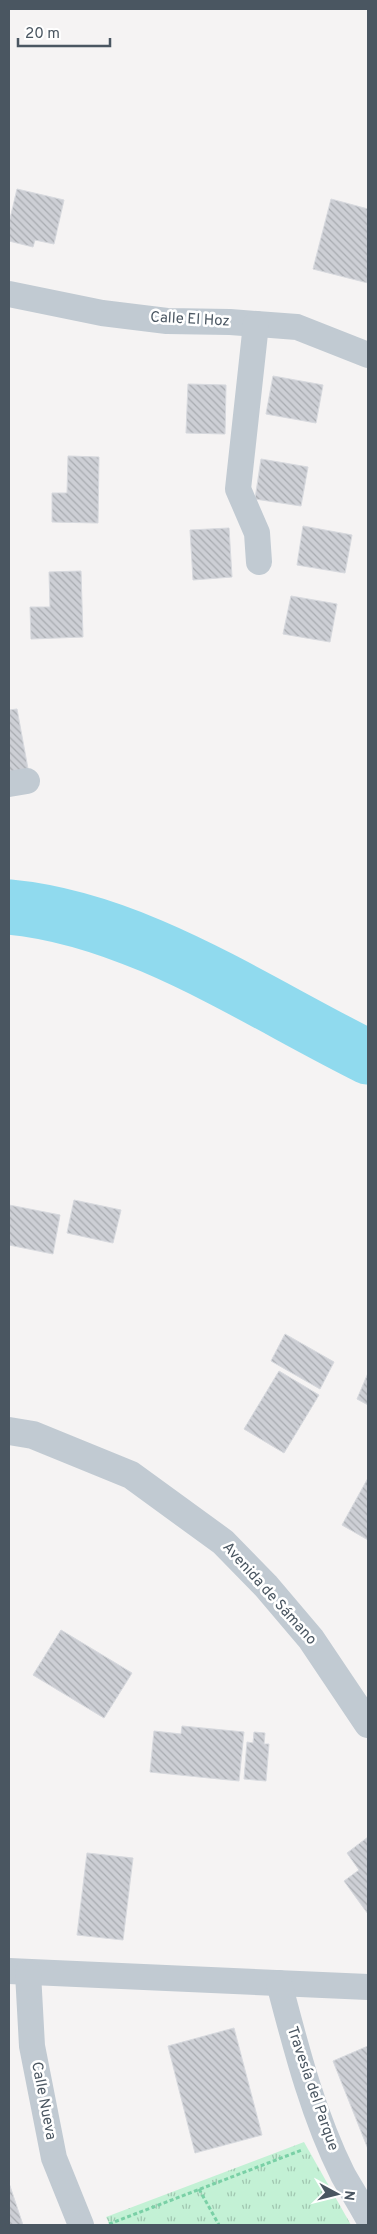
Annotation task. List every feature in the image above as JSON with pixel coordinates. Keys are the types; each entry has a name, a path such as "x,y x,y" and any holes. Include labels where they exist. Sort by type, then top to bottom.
{"street":[{"name":"Calle El Hoz","path":"9,294 102,313 167,321 297,327 368,355"},
{"path":"256,324 238,489 257,533 259,562"},
{"name":"Avenida de Sámano","path":"9,1431 33,1435 132,1475 223,1542 266,1586 311,1639 368,1724"},
{"path":"18,1972 368,1988"},
{"name":"Calle Nueva","path":"18,1972 54,2158 82,2225"},
{"name":"Travesía del Parque","path":"279,1983 295,2046 319,2120 343,2174 368,2218"}],"path":[{"path":"104,2225 328,2140"},
{"path":"198,2190 219,2225"}],"green space":[{"path":"304,2142 351,2225 110,2225 106,2217"}],"building":[{"path":"17,189 64,200 54,244 35,240 33,247 9,241 9,223"},
{"path":"331,199 368,209 368,283 313,269"},
{"path":"273,376 323,385 316,423 266,414"},
{"path":"188,384 226,385 225,434 186,433"},
{"path":"68,456 99,457 98,523 52,522 52,493 67,493"},
{"path":"261,459 308,467 301,506 255,499"},
{"path":"303,526 352,535 345,573 297,565"},
{"path":"229,528 232,577 193,580 190,530"},
{"path":"81,571 83,637 31,639 30,607 50,607 49,572"},
{"path":"291,596 337,604 330,642 283,634"},
{"path":"17,709 29,774 9,777 9,710"},
{"path":"74,1200 121,1210 113,1243 67,1233"},
{"path":"9,1205 60,1215 53,1254 9,1245"},
{"path":"285,1334 334,1362 320,1389 271,1361"},
{"path":"279,1371 319,1395 284,1453 244,1429"},
{"path":"368,1373 368,1405 357,1399"},
{"path":"368,1478 368,1540 342,1525"},
{"path":"61,1630 132,1673 104,1718 33,1675"},
{"path":"182,1726 244,1732 239,1781 150,1772 154,1731 181,1734"},
{"path":"254,1732 265,1733 264,1744 269,1744 266,1781 244,1779 247,1742 253,1743"},
{"path":"368,1837 368,1914 344,1881 359,1870 347,1853"},
{"path":"87,1853 133,1858 123,1940 77,1935"},
{"path":"234,2028 262,2135 195,2153 168,2046"},
{"path":"368,2046 368,2149 333,2061"},
{"path":"9,2183 23,2225 9,2225"}],"waterway":[{"path":"9,907 57,915 103,928 149,945 239,988 368,1057"}]}
